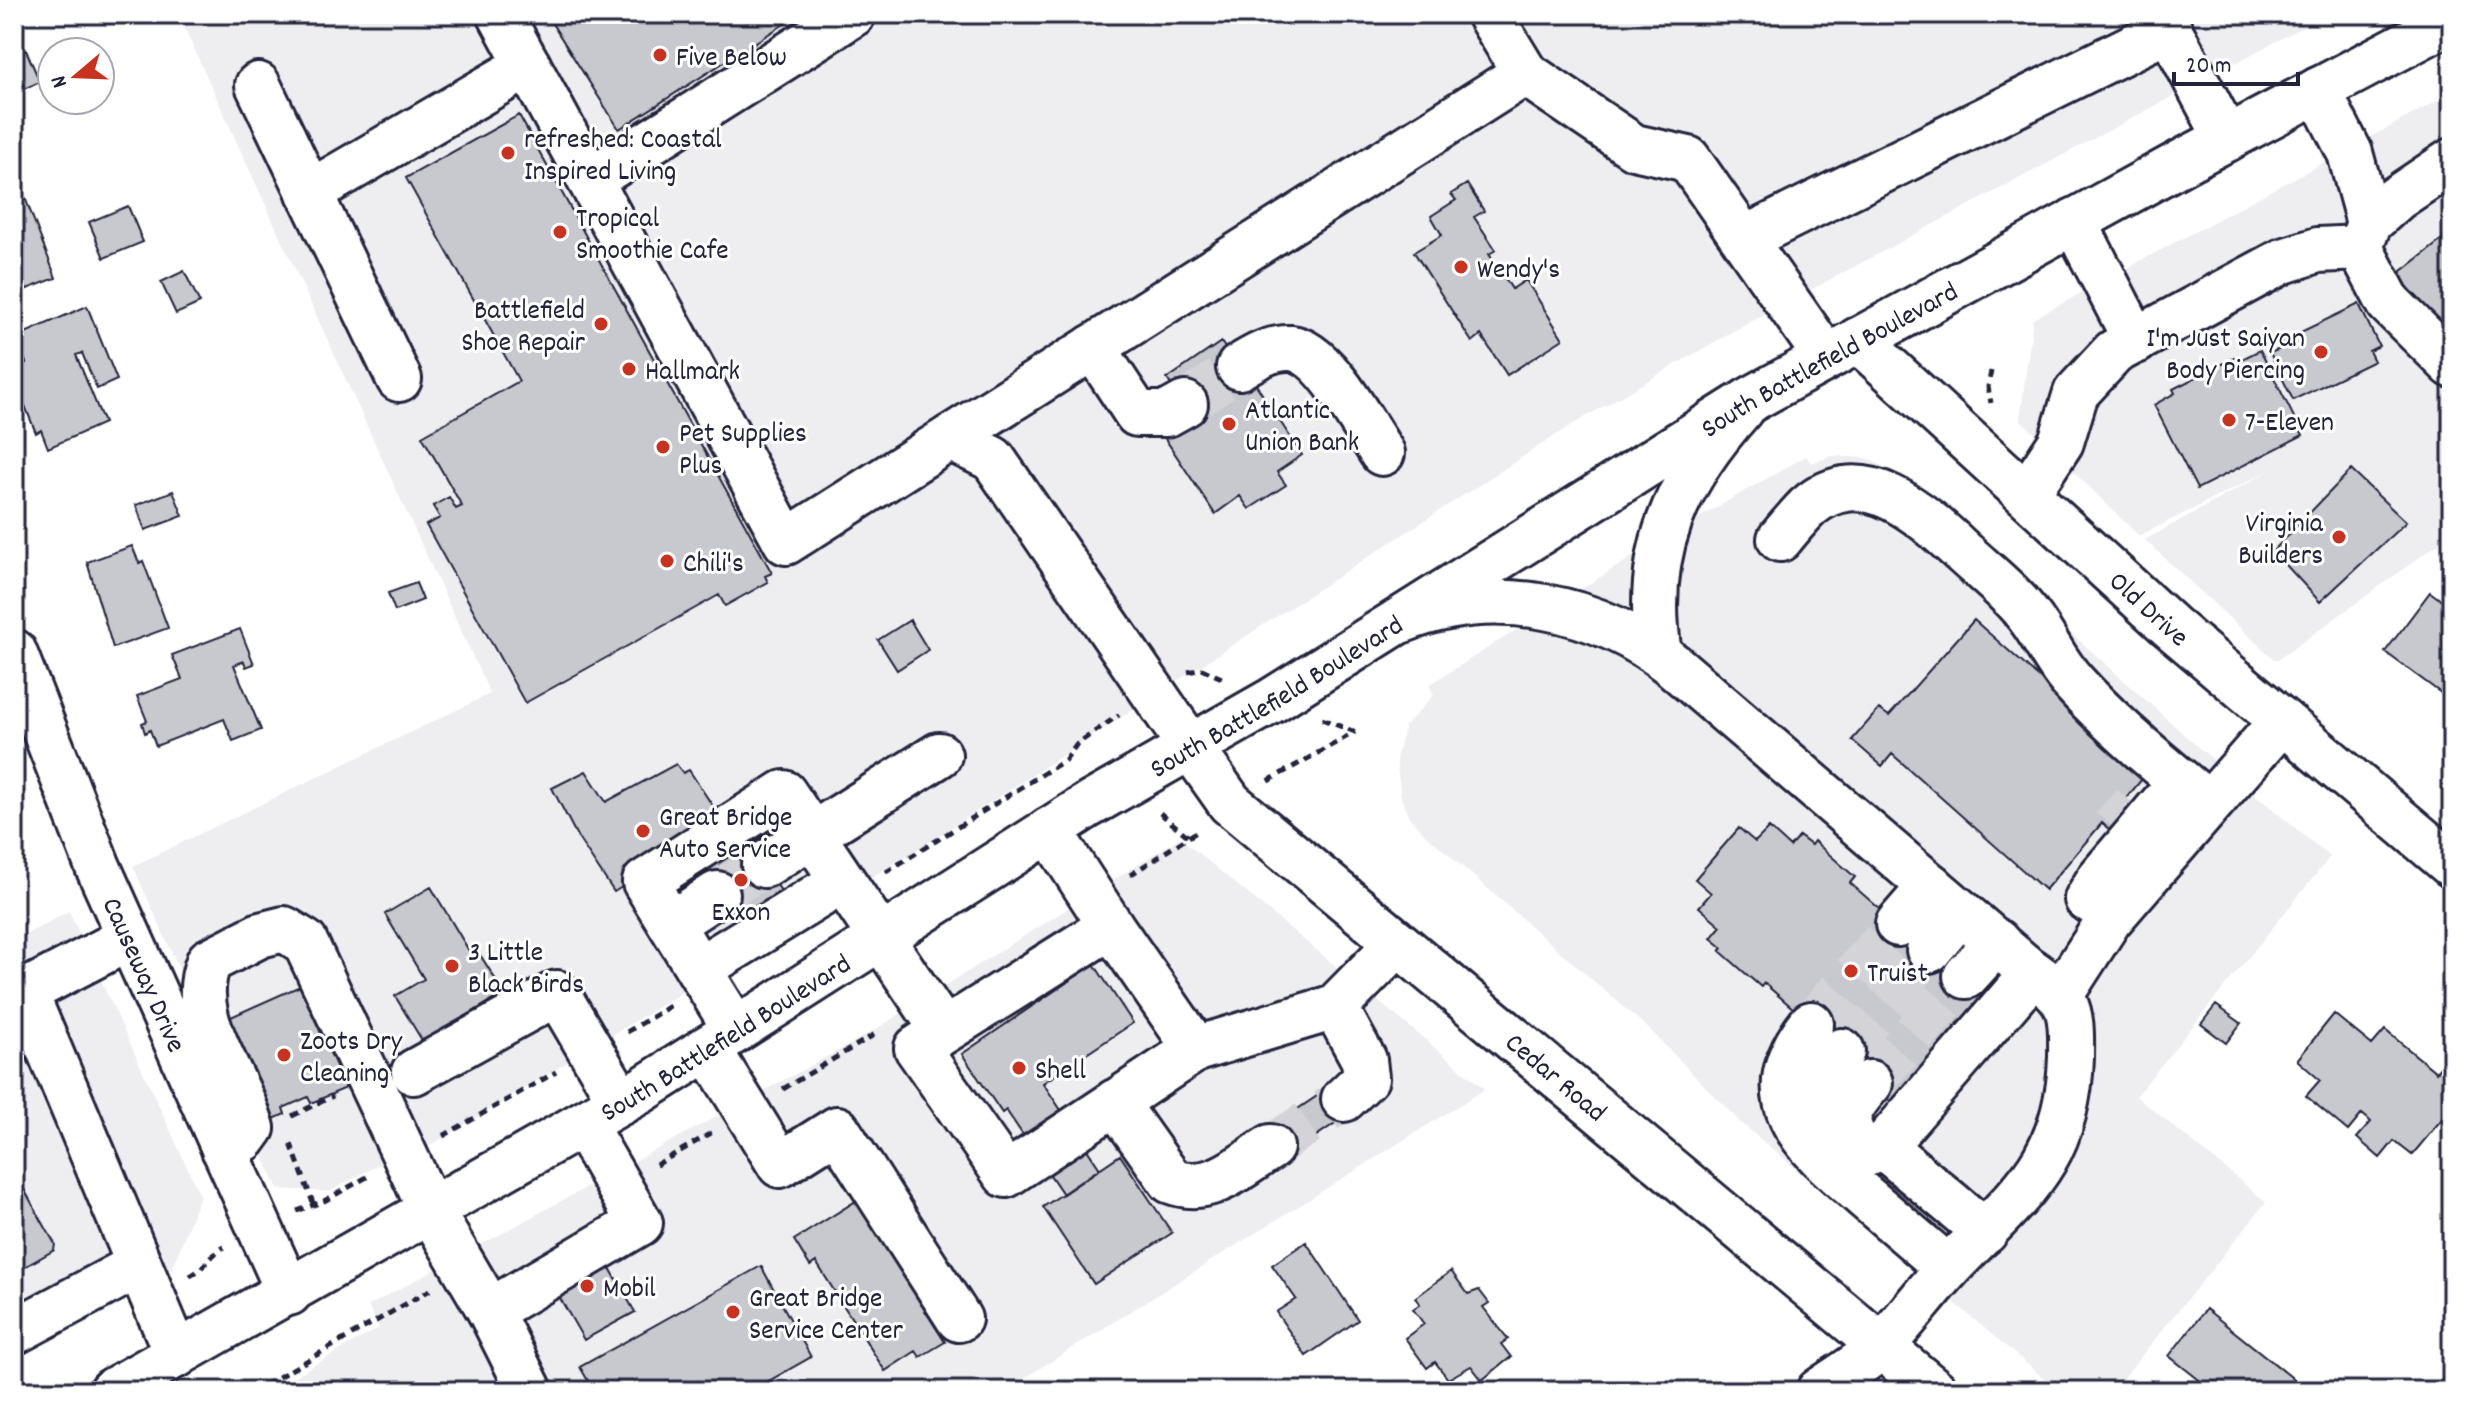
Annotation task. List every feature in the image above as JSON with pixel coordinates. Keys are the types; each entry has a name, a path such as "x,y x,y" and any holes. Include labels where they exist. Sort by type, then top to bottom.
{"main road":[{"path":"500,14 786,542 1525,73 1489,14"},
{"path":"590,180 853,14"},
{"name":"South Battlefield Boulevard","path":"112,1391 621,1102 1049,830 1192,749 1748,401 2074,221 2452,20"},
{"path":"1746,238 2169,29 2227,139"},
{"path":"309,193 528,65"},
{"name":"Old Drive","path":"1525,73 1634,147 1688,159 1746,238 1842,348 2027,494 2170,626 2452,865"},
{"path":"258,85 399,379"},
{"path":"2318,90 2350,153 2375,223 2389,303 2452,365"},
{"path":"2027,494 2061,442 2076,393 2114,352 2283,261 2318,250 2375,223 2452,161"},
{"path":"2074,221 2136,341"},
{"path":"1093,347 1137,414 1167,414 1185,404"},
{"path":"1239,367 1261,354 1292,348 1318,359 1382,453"},
{"path":"1659,654 1653,619 1654,581 1664,529 1694,469 1748,401"},
{"name":"Cedar Road","path":"950,438 993,459 1230,803 1396,945 1935,1391"},
{"path":"1780,539 1809,507 1834,494 1848,490 1876,491 1902,502 1940,531 2019,605 2073,682 2185,784"},
{"path":"1382,628 1426,611 1503,604 1540,606 1603,621 1659,654 2048,983 2071,1024 2069,1091 2062,1126 2048,1157 2024,1190 1881,1346 1819,1391"},
{"name":"Causeway Drive","path":"14,652 129,938 289,1293"},
{"path":"2088,950 2088,870 2098,845 2123,815 2185,784 2282,721"},
{"path":"764,865 939,755"},
{"path":"2087,899 2099,879 2185,784"},
{"path":"1966,1251 1886,1143 2048,983 2088,950 2109,920 2185,784"},
{"path":"943,1030 784,793 645,882 699,969 722,1039 780,1165 837,1129 959,1319"},
{"path":"1049,830 1196,1049"},
{"path":"699,969 841,882"},
{"path":"671,924 717,894"},
{"path":"1963,913 1931,950 1963,913"},
{"path":"1111,926 917,1048 1006,1175 1196,1049 1335,1007 1396,945"},
{"path":"224,1149 244,1139 252,1128 203,1012 200,982 209,961 260,935 284,929 305,942 431,1211 490,1311 530,1391"},
{"path":"129,938 25,992 177,1355"},
{"path":"414,1072 557,993 621,1102"},
{"path":"1335,1007 1364,1060 1366,1078 1344,1099"},
{"path":"1841,1053 1822,1076 1815,1100 1820,1129 1966,1251 1817,1156 1797,1131 1787,1109 1783,1085 1791,1056 1841,1053"},
{"path":"1115,1102 1171,1181 1185,1187 1214,1183 1271,1147"},
{"path":"490,1311 640,1223 583,1124"},
{"path":"14,1332 139,1265"}],"path":[{"path":"287,1124 293,1113 369,1080"},
{"path":"288,1135 313,1203"}],"shaded area":[{"path":"178,14 2327,14 1730,333 1570,426 923,846 423,1150 419,1142 329,1192 278,1189 133,866 490,694"},
{"path":"2452,93 2452,534 2276,661 2145,540 2276,467 2139,536 2020,419 2033,319"},
{"path":"1806,456 1811,463 1832,456 1867,458 1889,470 2198,747 2330,857 2136,1096 2266,1202 2113,1391 2059,1391 1739,1121 1650,1030 1425,834 1409,817 1401,798 1396,758 1405,726 1434,695 1429,685 1653,544"},
{"path":"1180,838 1485,1089 1004,1391 269,1391 379,1328 368,1306 865,1036"},
{"path":"69,911 200,1195 172,1269 14,1359 14,941"}],"building":[{"path":"546,14 800,14 619,129"},
{"path":"26,50 36,73 36,84 14,93 14,55"},
{"path":"519,115 772,573 765,576 768,582 725,606 719,595 525,703 426,525 440,518 433,506 449,497 456,509 462,506 422,436 519,381 406,178"},
{"path":"14,175 56,278 14,294"},
{"name":"Wendy's","path":"1467,184 1484,211 1474,217 1496,250 1489,254 1512,289 1526,280 1563,339 1507,375 1481,335 1472,342 1414,252 1442,235 1431,216 1456,200 1451,194"},
{"path":"128,206 143,242 104,258 89,222"},
{"path":"2452,232 2452,336 2397,275"},
{"path":"184,271 200,303 176,314 161,282"},
{"name":"I'm Just Saiyan Body Piercing","path":"2359,304 2379,346 2369,351 2374,361 2293,400 2270,353 2285,347 2282,341"},
{"path":"87,306 117,380 97,389 82,353 76,355 104,423 48,448 41,430 36,433 14,379 14,368 26,363 16,337"},
{"name":"Atlantic Union Bank","path":"1221,342 1247,379 1251,377 1302,455 1277,472 1286,485 1249,509 1240,496 1215,514 1162,434 1192,415 1167,379"},
{"name":"7-Eleven","path":"2260,350 2303,435 2197,489 2154,405 2175,393 2173,389 2234,358 2236,362"},
{"name":"Virginia Builders","path":"2351,470 2406,522 2320,602 2273,551"},
{"path":"173,491 183,516 145,530 136,505"},
{"path":"132,546 139,563 143,561 168,628 113,648 87,562"},
{"path":"416,583 423,600 395,611 388,593"},
{"path":"2430,592 2452,608 2452,690 2445,696 2385,652"},
{"path":"910,620 928,650 897,670 878,640"},
{"path":"1974,620 2147,773 2123,802 2143,817 2123,842 2102,823 2045,890 1892,754 1882,766 1852,740 1879,709 1889,716"},
{"path":"240,629 254,664 246,667 244,661 234,665 261,730 233,741 224,719 156,746 150,730 145,733 142,723 147,721 137,696 182,679 172,655"},
{"name":"Great Bridge Auto Service","path":"676,764 683,773 689,770 724,823 614,892 578,838 552,788 586,771 606,802"},
{"name":"Truist","path":"1739,828 1755,842 1769,828 1790,847 1799,836 1811,845 1814,841 1855,877 1850,883 1945,966 1949,961 1990,997 1894,1104 1854,1069 1858,1065 1764,983 1761,987 1720,951 1723,948 1711,938 1721,926 1699,907 1711,893 1695,879"},
{"name":"Exxon","path":"741,829 788,902 741,932 695,859"},
{"name":"3 Little Black Birds","path":"431,887 471,954 477,950 504,993 423,1042 395,996 424,979 385,914"},
{"name":"Shell","path":"1094,964 1133,1023 1043,1083 1100,1169 1063,1194 1006,1110 1002,1113 962,1054"},
{"name":"Zoots Dry Cleaning","path":"300,986 346,1088 311,1103 308,1097 283,1108 285,1114 267,1122 222,1021"},
{"path":"2216,1005 2241,1023 2226,1043 2201,1024"},
{"path":"2334,1014 2372,1045 2385,1030 2436,1072 2448,1058 2452,1062 2452,1107 2412,1155 2394,1141 2380,1158 2357,1138 2371,1122 2368,1119 2362,1114 2348,1131 2306,1096 2320,1080 2297,1060"},
{"path":"1335,1084 1353,1111 1281,1160 1262,1133"},
{"path":"1120,1155 1172,1233 1094,1284 1043,1207"},
{"path":"17,1177 55,1244 54,1250 14,1273 14,1179"},
{"path":"856,1201 945,1342 920,1357 916,1351 885,1371 816,1262 810,1266 794,1240"},
{"name":"Mobil","path":"589,1231 635,1312 584,1340 538,1260"},
{"path":"1306,1242 1358,1320 1306,1356 1276,1312 1296,1299 1272,1265"},
{"name":"Great Bridge Service Center","path":"761,1266 811,1357 751,1391 674,1391 672,1386 663,1391 594,1391 580,1367"},
{"path":"1451,1271 1468,1294 1479,1290 1489,1303 1483,1307 1508,1339 1501,1344 1511,1357 1482,1380 1471,1366 1448,1379 1435,1362 1427,1368 1405,1338 1424,1324 1413,1309 1420,1304 1415,1298"},
{"path":"2206,1309 2305,1388 2309,1383 2319,1391 2221,1391 2212,1383 2208,1387 2169,1356"}],"tunnel":[{"path":"1185,404 1239,367"},
{"path":"2113,827 2133,803"},
{"path":"717,894 764,865"},
{"path":"1811,1024 1898,924"},
{"path":"1842,1051 1929,950"},
{"path":"1870,1083 1966,976"},
{"path":"1271,1147 1344,1099"}],"place":[{"name":"Five Below","path":"660,55"},
{"name":"refreshed: Coastal Inspired Living","path":"508,153"},
{"name":"Tropical Smoothie Cafe","path":"560,232"},
{"name":"Wendy's","path":"1461,267"},
{"name":"Battlefield Shoe Repair","path":"601,324"},
{"name":"I'm Just Saiyan Body Piercing","path":"2321,352"},
{"name":"Hallmark","path":"629,369"},
{"name":"7-Eleven","path":"2229,420"},
{"name":"Atlantic Union Bank","path":"1229,424"},
{"name":"Pet Supplies Plus","path":"663,447"},
{"name":"Virginia Builders","path":"2339,537"},
{"name":"Chili's","path":"667,561"},
{"name":"Great Bridge Auto Service","path":"643,831"},
{"name":"Exxon","path":"741,880"},
{"name":"3 Little Black Birds","path":"452,966"},
{"name":"Truist","path":"1851,971"},
{"name":"Zoots Dry Cleaning","path":"284,1055"},
{"name":"Shell","path":"1019,1068"},
{"name":"Mobil","path":"587,1286"},
{"name":"Great Bridge Service Center","path":"733,1312"}]}
